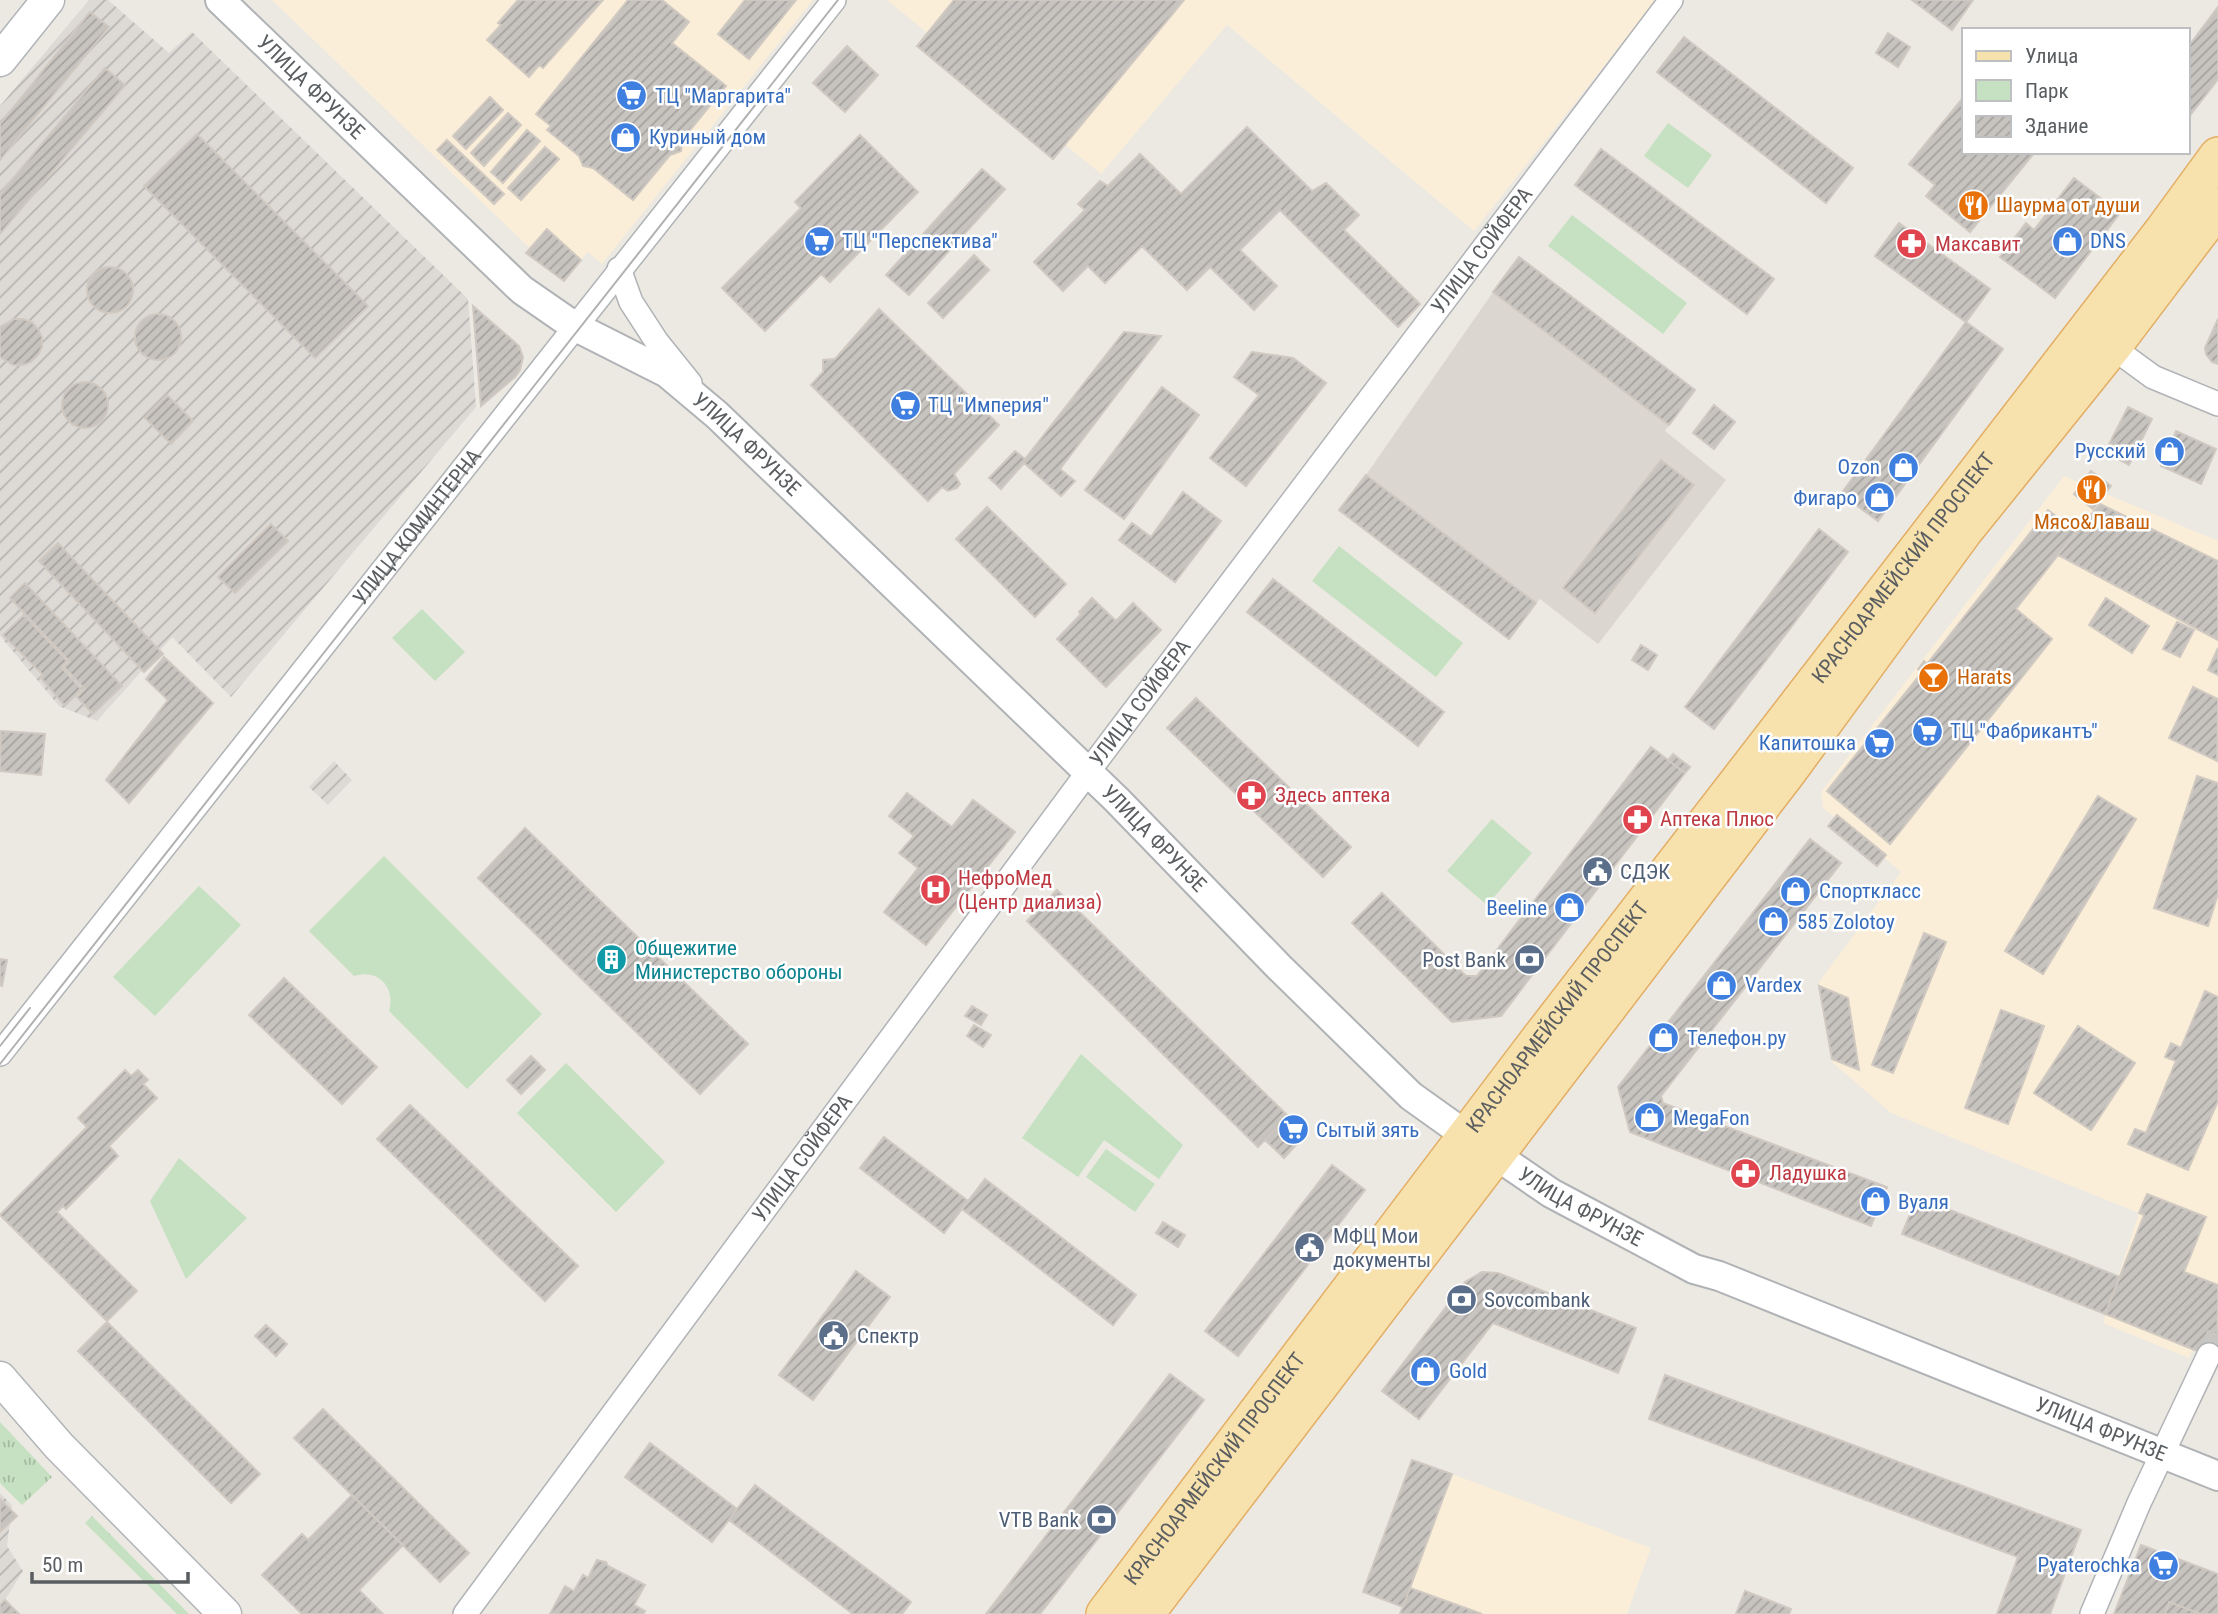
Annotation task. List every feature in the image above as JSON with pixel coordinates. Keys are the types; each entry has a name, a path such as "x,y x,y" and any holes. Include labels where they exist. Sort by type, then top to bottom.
{"main road":[{"path":"0,60 48,0"},
{"name":"КРАСНОАРМЕЙСКИЙ ПРОСПЕКТ","path":"1145,1614 1482,1146 1721,803 2164,230 2218,156"},
{"name":"КРАСНОАРМЕЙСКИЙ ПРОСПЕКТ","path":"1104,1614 1788,771 1963,532 2112,347 2218,207"},
{"path":"0,1378 59,1446 225,1614"}],"street":[{"name":"УЛИЦА ФРУНЗЕ","path":"220,0 522,290 574,326 667,373 717,415 1088,772 1279,967 1411,1096 1551,1192 1694,1269 1719,1276 2218,1476"},
{"name":"УЛИЦА КОМИНТЕРНА","path":"0,1054 834,0"},
{"name":"УЛИЦА СОЙФЕРА","path":"465,1614 1088,772 1671,0"},
{"path":"619,269 631,302 657,342 717,415"},
{"path":"2112,347 2153,377 2218,404"},
{"path":"2092,1614 2209,1355"}],"shaded area":[{"path":"89,0 108,0 169,53 192,32 468,299 476,407 231,697 172,637 97,721 59,706 0,636 0,106"},
{"path":"272,0 813,0 602,264 588,252 564,281"},
{"path":"887,0 1656,0 1474,231 1227,25 1101,174"},
{"path":"1493,292 1669,425 1665,431 1726,480 1598,644 1540,599 1536,603 1366,475"},
{"path":"2064,476 2218,541 2218,1287 2189,1358 2103,1323 2139,1213 1891,1113 1833,1063 1819,982 1901,872 1823,808 1821,792"},
{"path":"334,761 352,780 328,805 309,787"},
{"path":"1452,1474 1651,1548 1627,1614 1482,1614 1410,1588"},
{"path":"0,1493 12,1505 7,1546 23,1571 5,1600 19,1614 0,1614"}],"green space":[{"path":"1668,123 1712,155 1688,188 1644,156"},
{"path":"1572,215 1687,303 1663,334 1548,246"},
{"path":"1339,546 1463,643 1436,677 1312,581"},
{"path":"422,609 465,652 435,681 392,638"},
{"path":"1492,819 1532,853 1487,905 1447,871"},
{"path":"384,856 542,1014 467,1089 389,1011 390,994 383,981 371,975 354,976 309,931"},
{"path":"199,886 241,925 155,1016 113,977"},
{"path":"1081,1054 1183,1145 1159,1179 1104,1140 1078,1177 1022,1138"},
{"path":"566,1063 665,1162 616,1212 517,1113"},
{"path":"1106,1149 1155,1184 1135,1212 1086,1177"},
{"path":"179,1158 247,1218 186,1279 150,1201"},
{"path":"0,1422 52,1477 22,1505 0,1483"},
{"path":"92,1516 189,1614 177,1614 85,1523"}],"building":[{"path":"518,0 603,0 543,68 539,65 529,77 487,40"},
{"path":"628,0 662,0 689,22 672,43 726,86 682,140 681,151 670,155 633,200 593,168 583,166 579,156 547,130 551,126 536,114"},
{"path":"745,0 796,0 749,59 718,34"},
{"path":"954,0 1184,0 1053,159 917,46"},
{"path":"1912,0 1973,0 1952,30"},
{"path":"2218,7 2218,79 2190,115 2190,44"},
{"path":"90,12 109,27 0,160 0,124"},
{"path":"1888,33 1910,47 1898,67 1876,53"},
{"path":"1684,37 1853,168 1826,203 1657,72"},
{"path":"847,46 878,75 845,112 813,83"},
{"path":"105,68 125,85 0,234 0,194"},
{"path":"490,97 503,110 466,149 453,136"},
{"path":"1962,99 1962,154 2033,154 1970,232 1926,196 1935,185 1909,164"},
{"path":"508,113 521,125 484,166 471,153"},
{"path":"1247,127 1312,191 1326,183 1359,215 1344,230 1420,304 1398,327 1280,210 1240,250 1277,286 1254,310 1210,267 1187,290 1142,246 1105,283 1088,266 1063,291 1034,262 1085,210 1078,204 1100,181 1108,186 1140,154 1181,194"},
{"path":"527,130 540,141 503,183 491,172"},
{"path":"197,134 368,306 315,358 144,186"},
{"name":"ТЦ \"Перспектива\"","path":"860,135 918,192 830,282 821,274 765,331 722,288 801,208 795,202"},
{"path":"447,140 504,194 494,204 437,150"},
{"path":"545,147 559,159 521,200 508,188"},
{"path":"1601,149 1774,279 1747,314 1575,185"},
{"path":"982,169 1005,189 909,295 886,275"},
{"path":"2074,178 2120,213 2055,298 2000,257 2026,223 2034,230"},
{"path":"1899,223 1990,289 1966,322 1875,256"},
{"path":"547,229 581,260 564,281 526,253"},
{"path":"974,255 989,270 943,318 928,303"},
{"path":"1519,257 1695,390 1669,425 1493,292"},
{"path":"110,267 126,274 133,290 126,306 110,313 94,306 87,290 94,274"},
{"path":"473,306 519,346 523,357 515,377 481,406"},
{"name":"ТЦ \"Империя\"","path":"879,309 999,425 954,474 960,484 957,488 948,491 942,487 928,501 811,385 823,372 823,360 835,359"},
{"path":"158,314 174,321 181,337 174,353 158,360 142,353 135,337 142,321"},
{"path":"14,319 32,322 42,337 42,347 38,355 23,365 13,365 0,357 0,327"},
{"path":"2218,319 2218,364 2212,362 2205,348"},
{"path":"1966,322 2003,349 1878,521 1841,494"},
{"path":"1124,332 1161,336 1060,469 1075,481 1061,496 1024,463 1001,489 989,478 1015,451 1025,459"},
{"path":"1252,352 1293,358 1326,383 1246,486 1210,458 1259,395 1234,377"},
{"path":"85,382 101,389 108,405 101,421 85,428 69,421 62,405 69,389"},
{"path":"1162,387 1199,415 1124,519 1085,490"},
{"path":"167,395 193,421 171,444 145,418"},
{"path":"1714,405 1735,422 1714,449 1693,433"},
{"path":"2128,407 2152,419 2129,465 2105,452"},
{"path":"2176,431 2216,449 2201,484 2161,466"},
{"path":"1661,460 1694,485 1595,613 1563,588"},
{"name":"Мясо&Лаваш","path":"2091,471 2111,486 2093,509 2074,494"},
{"path":"1366,475 1536,603 1509,639 1339,510"},
{"path":"1183,492 1221,521 1175,582 1119,540 1132,523 1151,537"},
{"path":"2100,504 2218,561 2218,640 2058,555"},
{"path":"987,507 1066,584 1035,617 956,539"},
{"name":"ТЦ \"Фабрикантъ\"","path":"2048,510 2076,532 2016,609 2052,639 1890,844 1827,791 1922,672 1918,669 1924,661 1927,664"},
{"path":"271,524 288,541 235,593 218,577"},
{"path":"1819,529 1848,552 1714,729 1685,707"},
{"path":"58,543 163,654 144,672 39,561"},
{"path":"1273,579 1444,712 1418,746 1247,612"},
{"path":"25,583 122,686 93,714 77,697 85,689 64,667 70,662 10,598"},
{"path":"1092,598 1116,621 1133,603 1161,630 1106,687 1057,639"},
{"path":"2106,598 2149,626 2132,653 2089,625"},
{"path":"24,615 67,661 61,667 81,689 64,705 40,677 43,675 3,635"},
{"path":"2177,622 2194,630 2180,657 2163,649"},
{"path":"1641,645 1657,655 1648,670 1632,660"},
{"path":"2218,648 2218,675 2208,670"},
{"path":"164,657 213,703 129,803 106,780 168,700 146,679"},
{"path":"2193,687 2218,699 2217,761 2169,738"},
{"path":"1196,698 1351,847 1323,877 1167,728"},
{"path":"1,731 45,734 41,775 0,771"},
{"path":"1651,747 1685,773 1501,1016 1452,1022 1352,923 1382,893 1466,976 1477,976"},
{"path":"1673,754 1690,767 1685,773 1668,760"},
{"path":"2197,776 2218,783 2218,894 2208,926 2154,908"},
{"name":"НефроМед (Центр диализа)","path":"907,793 952,827 973,800 1015,832 926,945 884,912 918,868 899,853 914,836 889,816"},
{"path":"2098,796 2136,819 2043,974 2005,951"},
{"path":"1837,815 1886,855 1877,866 1828,826"},
{"name":"Общежитие Министерство обороны","path":"525,828 748,1044 700,1094 478,878"},
{"path":"1810,839 1841,863 1661,1096 1663,1103 1887,1187 1871,1226 1630,1132 1618,1087"},
{"path":"1057,890 1288,1116 1258,1147 1027,921"},
{"path":"1924,933 1946,942 1893,1073 1872,1065"},
{"path":"0,959 7,960 2,986 0,985"},
{"path":"284,978 377,1067 342,1104 249,1015"},
{"path":"1819,986 1848,998 1859,1070 1832,1059"},
{"path":"2205,991 2218,997 2218,1101 2188,1170 2128,1144 2135,1129 2146,1133 2176,1061 2165,1057 2171,1043 2181,1048"},
{"path":"972,1006 987,1015 981,1025 965,1016"},
{"path":"2001,1010 2044,1026 2008,1124 1965,1108"},
{"path":"974,1025 991,1035 983,1047 967,1036"},
{"path":"2078,1026 2135,1063 2091,1130 2034,1093"},
{"path":"531,1056 545,1070 521,1094 507,1080"},
{"path":"125,1070 131,1076 138,1070 148,1080 143,1084 157,1098 109,1146 118,1156 66,1209 63,1206 57,1212 137,1291 107,1321 0,1215 87,1127 78,1118"},
{"path":"410,1105 578,1266 545,1301 377,1139"},
{"path":"1288,1116 1307,1133 1284,1158 1265,1140"},
{"path":"884,1137 968,1201 944,1233 860,1168"},
{"path":"1332,1165 1365,1190 1238,1356 1205,1331"},
{"path":"985,1179 1136,1295 1113,1325 962,1209"},
{"path":"2147,1194 2206,1217 2184,1272 2218,1285 2217,1359 2105,1314 2144,1215 2139,1213"},
{"path":"1917,1197 2120,1277 2105,1314 1902,1234"},
{"path":"1163,1222 1185,1235 1178,1247 1156,1233"},
{"name":"Спектр","path":"856,1271 890,1297 813,1400 779,1375"},
{"path":"1482,1272 1498,1273 1636,1328 1618,1373 1493,1323 1419,1419 1382,1391 1465,1282"},
{"path":"107,1322 260,1474 231,1503 78,1351"},
{"path":"266,1325 287,1344 276,1356 255,1336"},
{"path":"1170,1374 1204,1400 1040,1614 986,1614"},
{"path":"1665,1375 2081,1530 2050,1614 1997,1614 2018,1557 1649,1419"},
{"path":"323,1409 469,1553 440,1582 294,1438"},
{"path":"650,1443 737,1509 712,1542 625,1477"},
{"path":"1412,1460 1452,1474 1403,1607 1363,1592"},
{"path":"755,1485 911,1602 902,1614 853,1614 729,1520"},
{"path":"352,1495 403,1545 359,1590 383,1614 302,1614 262,1575 302,1534 308,1540"},
{"path":"0,1499 17,1516 0,1532"},
{"path":"2141,1545 2218,1574 2218,1614 2201,1614 2169,1602 2165,1614 2114,1614"},
{"path":"597,1560 606,1562 608,1566 645,1585 634,1605 645,1611 643,1614 550,1614 565,1586 574,1591 583,1575 588,1578"},
{"path":"1410,1588 1482,1614 1400,1614"},
{"path":"1745,1591 1791,1609 1789,1614 1736,1614"},
{"path":"5,1600 19,1614 0,1614 0,1605"},
{"path":"2169,1602 2201,1614 2165,1614"}],"tunnel":[{"path":"2209,1355 2218,1334"}],"tram line":[{"path":"0,1064 838,0"},
{"path":"0,1046 30,1008"}],"place":[{"name":"ТЦ \"Маргарита\"","path":"632,96"},
{"name":"Куриный дом","path":"626,137"},
{"name":"Шаурма от души","path":"1973,205"},
{"name":"ТЦ \"Перспектива\"","path":"819,241"},
{"name":"DNS","path":"2067,241"},
{"name":"Максавит","path":"1912,244"},
{"name":"ТЦ \"Империя\"","path":"905,405"},
{"name":"Русский","path":"2169,451"},
{"name":"Ozon","path":"1903,467"},
{"name":"Мясо&Лаваш","path":"2092,490"},
{"name":"Фигаро","path":"1880,498"},
{"name":"Harats","path":"1934,677"},
{"name":"ТЦ \"Фабрикантъ\"","path":"1927,731"},
{"name":"Капитошка","path":"1879,743"},
{"name":"Здесь аптека","path":"1252,795"},
{"name":"Аптека Плюс","path":"1637,819"},
{"name":"СДЭК","path":"1597,872"},
{"name":"НефроМед (Центр диализа)","path":"935,890"},
{"name":"Спорткласс","path":"1796,891"},
{"name":"Beeline","path":"1570,908"},
{"name":"585 Zolotoy","path":"1774,922"},
{"name":"Общежитие Министерство обороны","path":"612,960"},
{"name":"Post Bank","path":"1529,960"},
{"name":"Vardex","path":"1722,985"},
{"name":"Телефон.ру","path":"1664,1038"},
{"name":"MegaFon","path":"1650,1118"},
{"name":"Сытый зять","path":"1293,1130"},
{"name":"Ладушка","path":"1746,1173"},
{"name":"Вуаля","path":"1875,1202"},
{"name":"МФЦ Мои документы","path":"1310,1248"},
{"name":"Sovcombank","path":"1461,1300"},
{"name":"Спектр","path":"834,1336"},
{"name":"Gold","path":"1426,1371"},
{"name":"VTB Bank","path":"1102,1520"},
{"name":"Pyaterochka","path":"2163,1565"}]}
